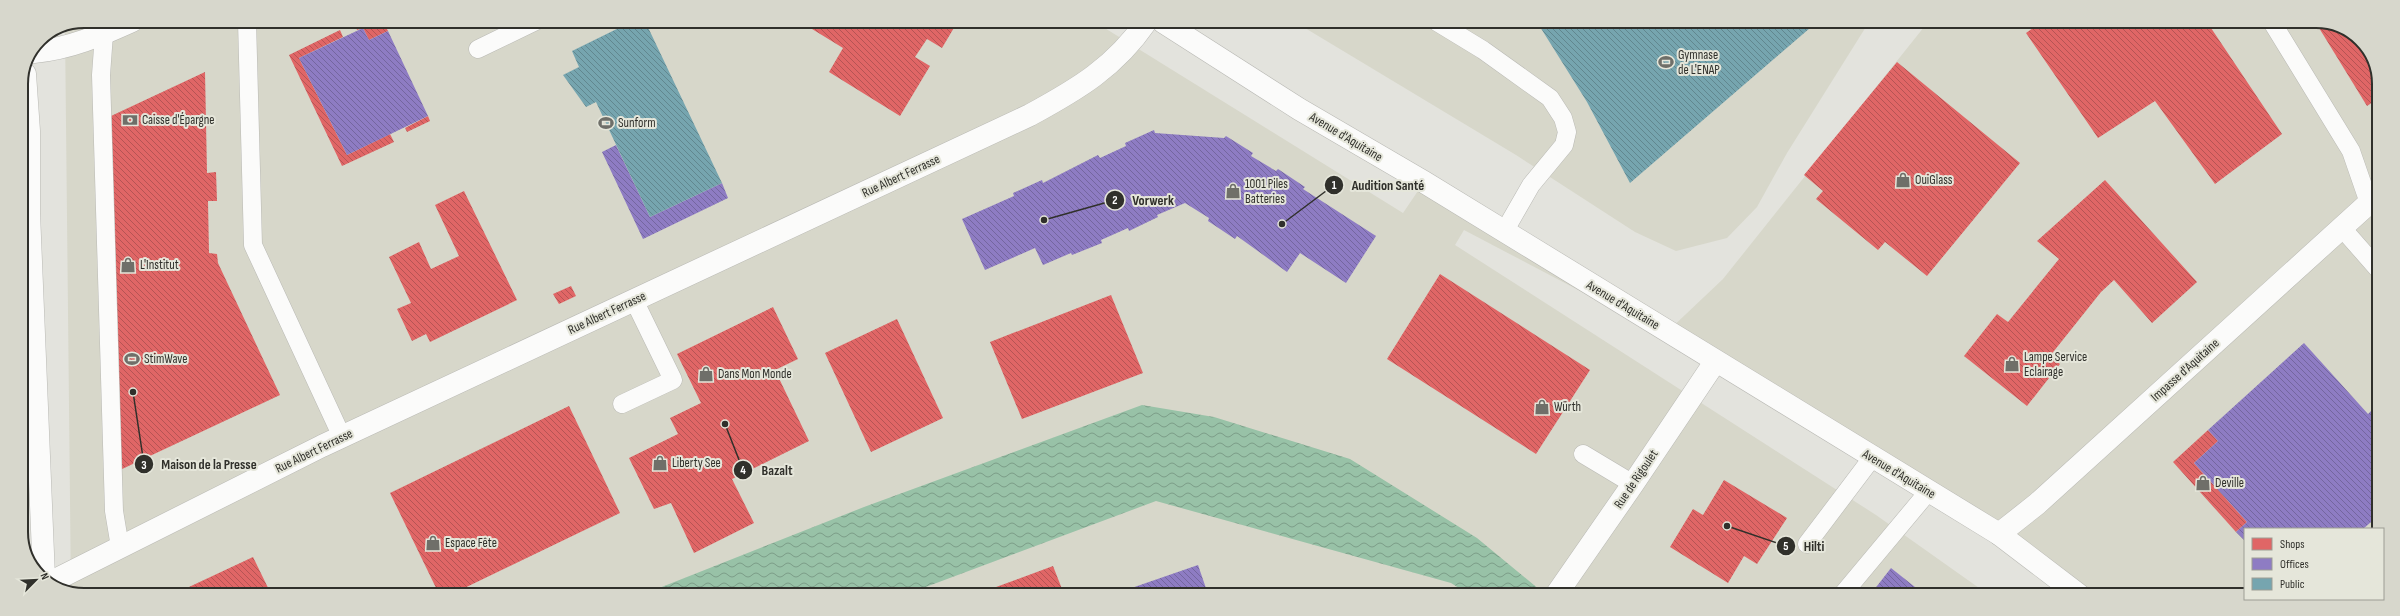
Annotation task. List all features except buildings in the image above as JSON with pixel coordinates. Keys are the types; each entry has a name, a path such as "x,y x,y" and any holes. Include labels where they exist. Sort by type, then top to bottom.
{"street":[{"path":"38,52 55,51 117,28"},
{"name":"Rue Albert Ferrasse","path":"56,579 342,437 1030,116 1080,88 1103,70 1131,44 1142,28"},
{"name":"Avenue d'Aquitaine","path":"1172,28 1299,109 1504,232 1998,534 2070,588"},
{"path":"28,117 29,213 43,560"},
{"name":"Impasse d'Aquitaine","path":"1998,534 2037,504 2369,203"},
{"name":"Rue de Rigoulet","path":"1561,588 1634,484 1715,362"}],"lane":[{"path":"247,28 253,245 342,437"},
{"path":"478,49 522,28"},
{"path":"1447,28 1483,50 1550,98 1563,118 1567,132 1564,145 1531,185 1504,232"},
{"path":"2276,28 2351,151 2369,203"},
{"path":"104,34 101,75 114,504 120,547"},
{"path":"2342,228 2372,262"},
{"path":"622,404 673,380 634,300"},
{"path":"1583,454 1634,484"},
{"path":"1807,544 1872,458"},
{"path":"1848,588 1928,492"}],"shaded area":[{"path":"1105,28 1403,213 1424,182 1667,332 1723,279 1923,28 2327,29 2344,36 2358,47 2363,53 2370,70 2372,80 2372,528 2244,528 2244,588 2068,588 1715,362 1464,230 1455,245 1876,515 1979,588 84,588 71,586 65,31 73,29"},
{"path":"1305,28 1865,28 1787,153 1757,207 1727,238 1676,251 1635,232 1516,155"}],"water":[{"path":"1142,405 1214,417 1350,459 1477,538 1538,588 1459,588 1451,583 1156,501 923,588 659,588 864,507"}],"place":[{"name":"Gymnase de L'ENAP","path":"1666,62"},
{"name":"Caisse d'Épargne","path":"130,120"},
{"name":"Sunform","path":"606,123"},
{"name":"OuiGlass","path":"1903,180"},
{"name":"1001 Piles Batteries","path":"1233,191"},
{"name":"Vorwerk","path":"1044,220"},
{"name":"Audition Santé","path":"1282,224"},
{"name":"L'Institut","path":"128,265"},
{"name":"StimWave","path":"132,359"},
{"name":"Lampe Service Eclairage","path":"2012,364"},
{"name":"Dans Mon Monde","path":"706,374"},
{"name":"Maison de la Presse","path":"133,392"},
{"name":"Würth","path":"1542,407"},
{"name":"Bazalt","path":"725,424"},
{"name":"Liberty See","path":"660,463"},
{"name":"Deville","path":"2203,483"},
{"name":"Hilti","path":"1727,526"},
{"name":"Espace Fête","path":"433,543"}]}
